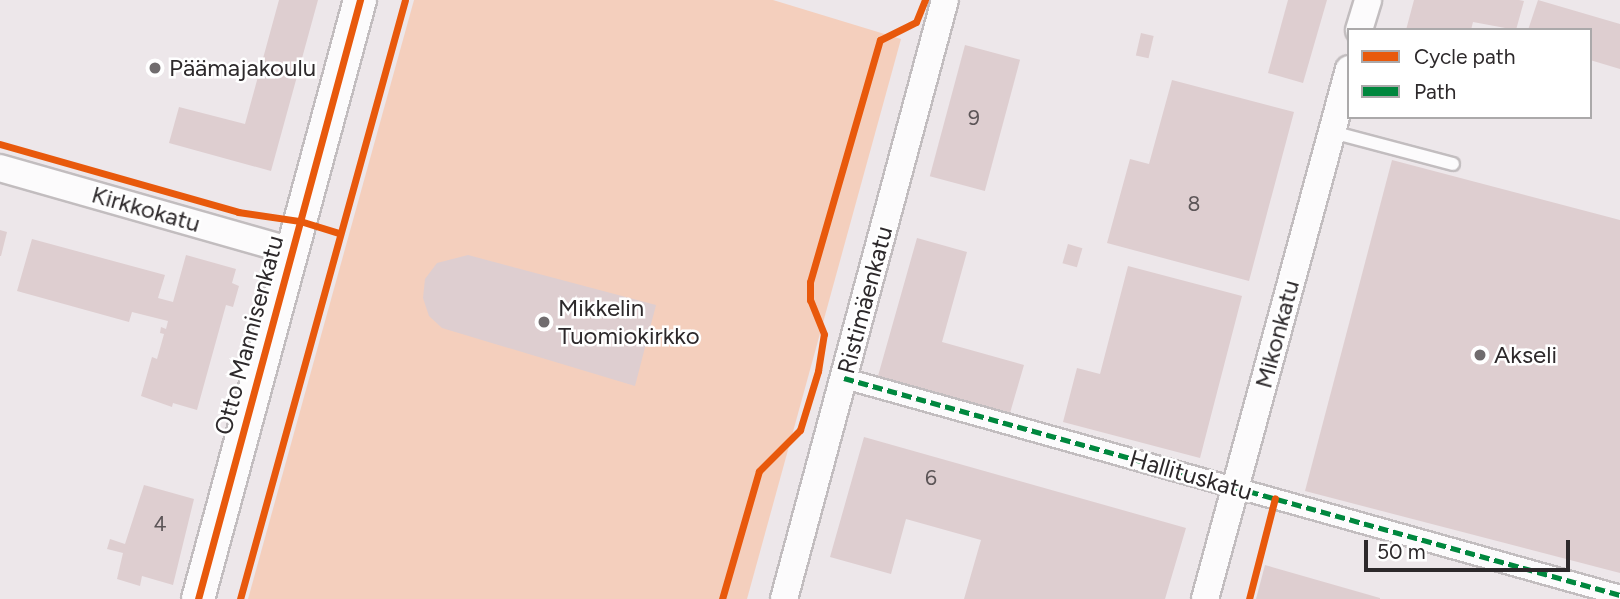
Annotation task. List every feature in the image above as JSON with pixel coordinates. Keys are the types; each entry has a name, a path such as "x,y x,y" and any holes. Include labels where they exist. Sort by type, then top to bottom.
{"street":[{"name":"Otto Mannisenkatu","path":"198,599 360,0"},
{"name":"Ristimäenkatu","path":"784,599 945,0"},
{"path":"1361,28 1368,0"},
{"name":"Mikonkatu","path":"1205,599 1347,76"},
{"name":"Kirkkokatu","path":"0,169 292,251"},
{"name":"Hallituskatu","path":"844,377 1620,595"}],"lane":[{"path":"1332,132 1453,164"}],"shaded area":[{"path":"414,0 773,0 901,39 747,599 248,599"}],"building":[{"path":"279,0 318,0 271,171 169,143 179,107 245,124"},
{"path":"1288,0 1327,0 1303,83 1268,73"},
{"path":"1414,0 1524,1 1517,28 1473,22 1472,28 1407,28"},
{"path":"1538,0 1620,24 1620,69 1592,61 1592,28 1529,28"},
{"path":"1141,33 1154,36 1148,58 1136,55"},
{"path":"965,45 1020,60 985,191 930,176"},
{"path":"1172,80 1294,112 1249,281 1107,243 1130,159 1149,164"},
{"name":"Akseli","path":"1392,160 1620,220 1620,573 1305,491"},
{"path":"0,230 7,232 1,256 0,256"},
{"path":"917,238 967,252 942,342 1024,365 1010,413 878,376"},
{"path":"32,239 165,275 158,298 173,302 186,255 236,269 232,283 239,286 233,307 226,305 197,410 173,403 172,407 141,396 152,357 157,359 164,334 160,333 161,327 166,329 168,321 132,312 129,322 17,291"},
{"path":"1068,244 1082,248 1077,267 1062,263"},
{"name":"Mikkelin Tuomiokirkko","path":"468,255 656,305 635,386 442,328 429,316 423,298 425,279 437,263"},
{"path":"1128,266 1242,296 1200,458 1063,422 1077,368 1100,374"},
{"path":"864,437 1186,528 1165,599 964,599 981,540 906,519 891,574 830,557"},
{"path":"144,485 194,499 173,585 142,576 140,586 117,579 123,553 107,549 110,539 125,544"},
{"path":"1265,565 1380,598 1380,599 1256,599"}],"marked path":[{"path":"844,378 1620,595"}],"cycle path":[{"path":"198,599 360,0"},
{"path":"240,599 405,0"},
{"path":"722,599 759,471 800,430 818,371 824,334 810,300 810,282 880,40 916,22 925,0"},
{"path":"0,144 238,212 300,221 339,233"},
{"path":"1249,599 1275,498"}],"place":[{"name":"Päämajakoulu","path":"155,68"},
{"name":"Mikkelin Tuomiokirkko","path":"544,322"},
{"name":"Akseli","path":"1480,355"}]}
